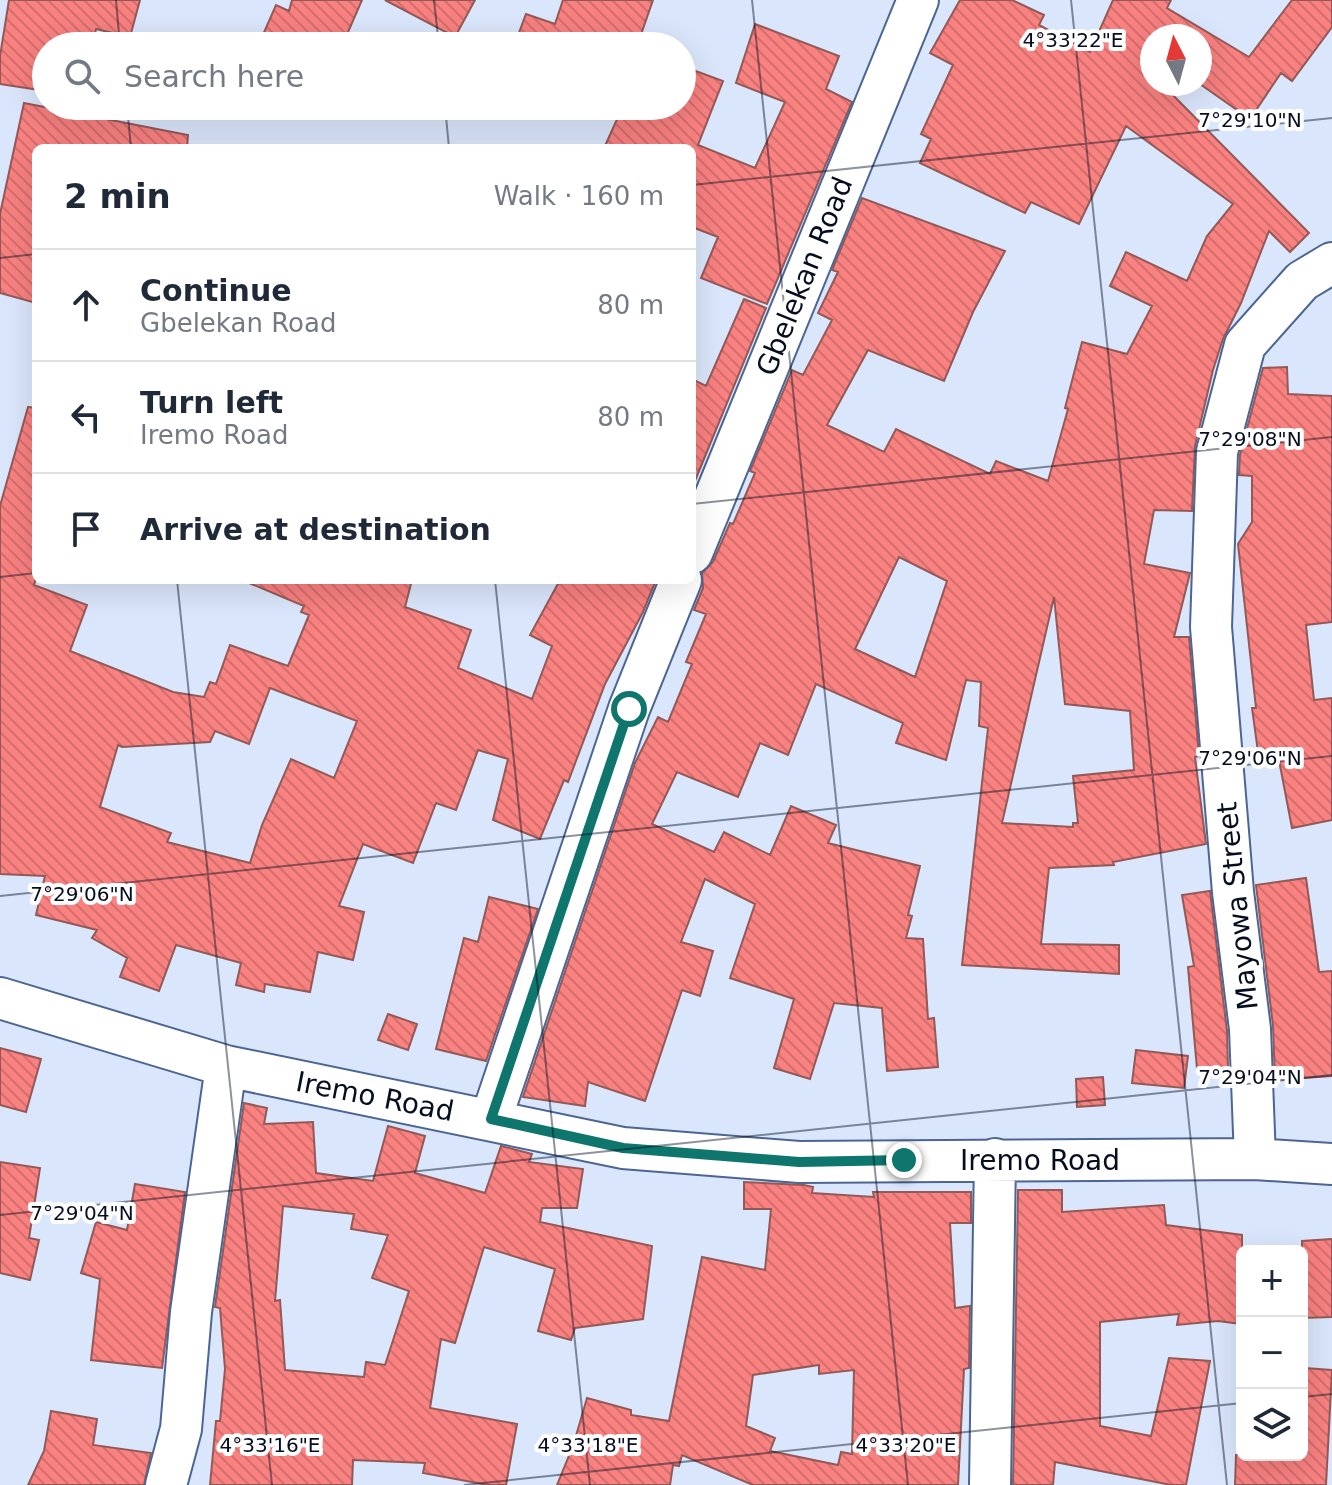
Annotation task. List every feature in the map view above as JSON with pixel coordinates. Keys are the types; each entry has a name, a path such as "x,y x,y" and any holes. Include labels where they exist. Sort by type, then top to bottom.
{"street":[{"name":"Gbelekan Road","path":"696,543 918,0"},
{"name":"Mayowa Street","path":"1255,1159 1250,1029 1233,892 1211,627 1217,452 1245,345 1302,281 1332,263"},
{"path":"491,1119 629,709 679,584"},
{"name":"Iremo Road","path":"0,998 226,1066 623,1148 799,1162 1255,1159 1332,1164"},
{"path":"166,1485 181,1429 191,1312 226,1066"},
{"path":"990,1485 995,1159"}],"building":[{"path":"9,0 140,0 131,32 96,29 95,32 32,32 32,89 0,84 0,56"},
{"path":"292,0 362,0 348,32 264,32 276,5 289,11"},
{"path":"385,0 475,0 458,32 446,32"},
{"path":"563,0 653,0 642,32 519,32 526,14 555,24"},
{"path":"960,0 1012,0 1044,15 1039,25 1090,52 1113,0 1171,0 1167,8 1194,24 1140,24 1140,96 1174,96 1309,233 1290,252 1269,231 1213,370 1195,446 1192,511 1154,510 1144,564 1190,573 1174,637 1189,637 1199,756 1195,757 1206,844 1113,862 1114,865 1049,868 1041,944 1119,945 1119,974 962,965 988,728 979,726 981,682 966,680 946,760 896,743 903,723 816,684 788,755 760,743 738,797 677,772 652,824 714,852 724,832 770,855 791,806 836,825 828,843 920,866 908,915 912,916 906,938 923,939 928,1019 934,1018 938,1067 887,1071 882,1008 834,1003 810,1079 774,1068 794,999 730,978 755,904 705,879 681,942 713,951 700,996 682,990 645,1101 588,1082 585,1106 523,1097 635,763 658,717 668,722 692,664 686,662 706,614 694,610 703,588 702,573 713,562 730,523 733,524 755,473 750,471 792,370 803,375 832,320 818,313 838,272 832,270 862,198 1005,251 973,312 944,381 868,350 827,425 884,452 896,429 990,474 996,461 1048,481 1082,342 1127,354 1152,306 1110,286 1126,252 1187,281 1207,236 1233,204 1126,126 1079,224 1031,202 1025,213 920,163 931,139 921,134 953,65 930,53","holes":["899,557 947,581 915,677 855,649","1054,597 1065,704 1130,711 1134,770 1073,776 1078,823 1073,823 1073,827 1002,823"]},
{"path":"1292,0 1332,0 1332,27 1292,81 1281,73 1250,119 1212,92 1212,35 1249,57"},
{"path":"755,24 839,56 826,89 852,102 767,304 701,278 718,237 696,229 696,144 606,144 617,120 696,120 696,71 723,81 698,145 755,168 785,102 736,83"},
{"path":"24,103 32,105 32,120 111,120 188,135 187,144 32,144 32,302 0,293 0,214"},
{"path":"744,299 766,308 696,478 696,381 706,386"},
{"path":"1287,367 1288,394 1332,396 1332,622 1306,625 1314,700 1332,698 1332,820 1292,828 1277,750 1258,752 1238,544 1252,522 1252,476 1239,475 1240,455 1263,368"},
{"path":"28,407 32,408 32,584 87,605 70,651 173,692 204,697 210,682 216,684 230,645 288,666 309,615 301,612 304,606 252,584 411,584 405,607 471,630 458,668 532,699 552,646 530,635 558,584 654,584 605,684 568,782 564,780 540,839 493,820 508,759 478,750 456,810 436,803 413,863 363,844 339,906 364,912 353,960 318,952 310,992 265,984 264,992 236,985 241,963 176,945 159,991 120,977 127,958 92,938 97,930 36,915 45,876 0,874 0,506","holes":["270,688 357,721 334,778 291,759 262,825 250,863 167,842 171,833 100,807 118,745 210,742 215,731 249,744"]},
{"path":"1306,878 1319,972 1332,971 1332,1076 1275,1080 1273,1026 1256,885"},
{"path":"1210,891 1227,1031 1228,1068 1197,1069 1188,967 1194,966 1182,895"},
{"path":"489,897 538,909 486,1061 436,1049 464,938 478,942"},
{"path":"388,1014 417,1024 408,1050 378,1040"},
{"path":"0,1048 41,1059 26,1112 0,1105"},
{"path":"1136,1050 1188,1056 1184,1088 1132,1083"},
{"path":"1103,1077 1105,1105 1077,1107 1076,1079"},
{"path":"244,1103 267,1108 264,1124 313,1122 316,1173 373,1181 388,1126 425,1136 415,1173 485,1193 501,1146 532,1154 529,1162 583,1169 577,1208 542,1208 540,1222 652,1246 643,1319 575,1328 571,1340 538,1331 555,1269 484,1247 455,1343 441,1339 430,1408 517,1424 506,1485 488,1485 423,1473 425,1463 353,1460 352,1485 210,1485 225,1369 220,1308 215,1307","holes":["283,1206 354,1214 351,1229 388,1235 372,1278 409,1291 385,1365 366,1362 364,1377 285,1370 280,1300 275,1301"]},
{"path":"0,1162 40,1168 29,1238 39,1240 30,1280 0,1273"},
{"path":"744,1182 804,1185 813,1187 812,1193 874,1197 873,1192 971,1192 971,1223 950,1223 955,1308 970,1306 969,1368 964,1369 958,1485 753,1485 682,1455 679,1466 673,1465 670,1485 557,1485 573,1446 587,1398 631,1410 631,1415 669,1421 702,1257 765,1270 771,1209 744,1209","holes":["819,1365 819,1374 854,1370 852,1454 841,1452 838,1465 770,1451 775,1438 746,1426 753,1375"]},
{"path":"135,1184 185,1192 162,1368 91,1360 100,1279 81,1273 96,1222 127,1230"},
{"path":"1018,1190 1062,1190 1062,1212 1164,1205 1166,1225 1242,1235 1242,1245 1236,1245 1236,1323 1218,1321 1177,1325 1179,1314 1100,1322 1100,1426 1151,1436 1169,1358 1210,1361 1186,1485 1171,1485 1055,1462 1053,1485 1013,1485"},
{"path":"1332,1239 1332,1317 1308,1318 1308,1245 1302,1245 1302,1241"},
{"path":"1308,1368 1332,1370 1326,1485 1235,1485 1236,1455 1236,1461 1308,1461"},
{"path":"51,1411 97,1419 93,1445 151,1453 144,1485 28,1485 44,1451"}],"route":[{"path":"629,709 491,1119 623,1148 799,1162 904,1160"}]}
